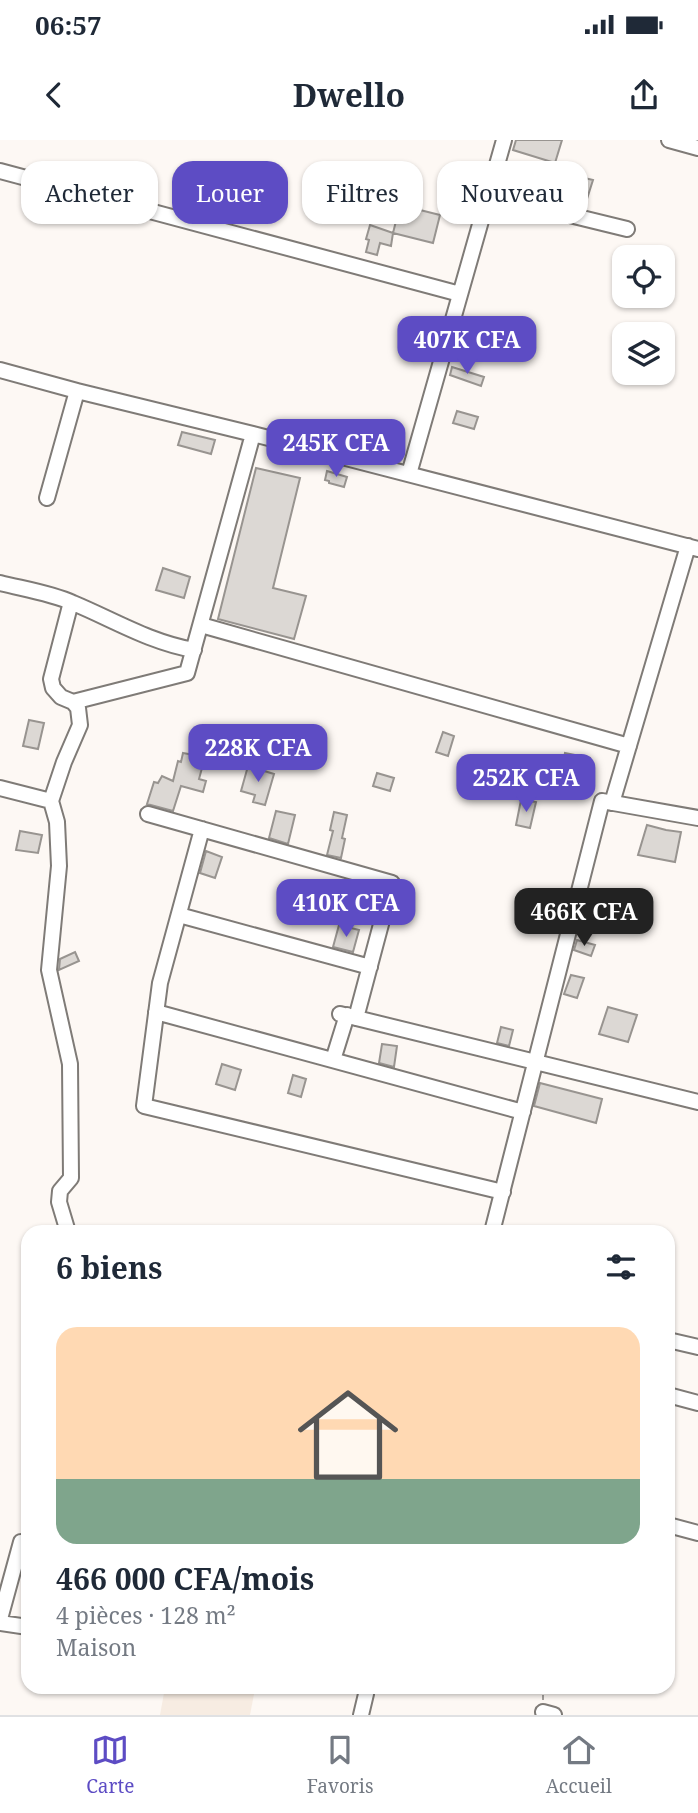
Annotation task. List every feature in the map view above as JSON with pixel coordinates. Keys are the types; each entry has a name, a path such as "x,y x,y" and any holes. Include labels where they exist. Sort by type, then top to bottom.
{"street":[{"path":"498,161 504,140"},
{"path":"669,140 698,148"},
{"path":"0,171 460,294"},
{"path":"588,219 628,229"},
{"path":"409,474 480,224"},
{"path":"0,370 695,547 612,803"},
{"path":"47,498 77,391"},
{"path":"73,702 187,673 253,434"},
{"path":"0,583 71,602 133,632 194,650"},
{"path":"66,1225 59,1202 60,1191 71,1178 70,1064 49,970 59,866 57,822 51,801 80,725 78,708 73,702 61,697 53,688 51,679 71,602"},
{"path":"201,625 629,746"},
{"path":"0,788 51,801"},
{"path":"494,1225 602,801 698,818"},
{"path":"148,814 391,883 370,967 348,1016 333,1060"},
{"path":"202,829 160,983 144,1106 503,1192"},
{"path":"179,915 370,967"},
{"path":"156,1012 523,1112"},
{"path":"348,1016 698,1102"},
{"path":"675,1342 698,1348"},
{"path":"675,1397 698,1403"},
{"path":"675,1527 698,1533"},
{"path":"21,1542 5,1579 0,1621 21,1626"},
{"path":"361,1715 366,1694"}],"shaded area":[{"path":"164,1694 254,1694 250,1715 160,1715"}],"building":[{"path":"516,140 562,140 556,161 513,150"},
{"path":"588,179 593,180 588,196"},
{"path":"423,211 437,214 433,243 393,233 395,224 423,224"},
{"path":"370,225 393,233 391,246 380,243 377,255 366,252"},
{"path":"452,367 484,377 481,386 450,375"},
{"path":"457,411 478,417 474,429 453,423"},
{"path":"182,432 215,440 211,454 178,445"},
{"path":"256,468 300,478 273,588 306,596 294,639 218,619"},
{"path":"327,471 347,477 344,487 325,480"},
{"path":"163,568 190,577 184,598 156,590"},
{"path":"29,720 44,723 38,749 23,746"},
{"path":"443,732 454,736 448,756 436,752"},
{"path":"183,753 205,757 199,779 206,781 203,792 181,786 173,811 147,804 154,782 158,783 162,776 173,781"},
{"path":"565,753 590,758 587,774 562,770"},
{"path":"248,766 274,774 265,805 253,802 255,795 241,791"},
{"path":"377,773 394,778 390,791 373,786"},
{"path":"521,800 536,802 530,828 516,825"},
{"path":"276,811 295,815 288,844 269,838"},
{"path":"334,812 347,815 341,858 327,855"},
{"path":"647,825 681,832 675,862 638,855"},
{"path":"20,831 42,835 38,853 16,850"},
{"path":"206,851 222,857 215,878 200,873"},
{"path":"339,925 359,930 353,952 333,947"},
{"path":"577,940 595,945 591,956 574,950"},
{"path":"75,952 79,961 59,970 60,959"},
{"path":"571,975 584,978 577,998 564,994"},
{"path":"608,1007 637,1015 628,1042 599,1034"},
{"path":"501,1027 513,1030 509,1046 497,1043"},
{"path":"382,1044 397,1046 394,1067 379,1063"},
{"path":"222,1064 241,1070 235,1090 216,1084"},
{"path":"293,1075 306,1079 301,1097 288,1093"},
{"path":"540,1083 602,1099 596,1123 534,1106"}]}
